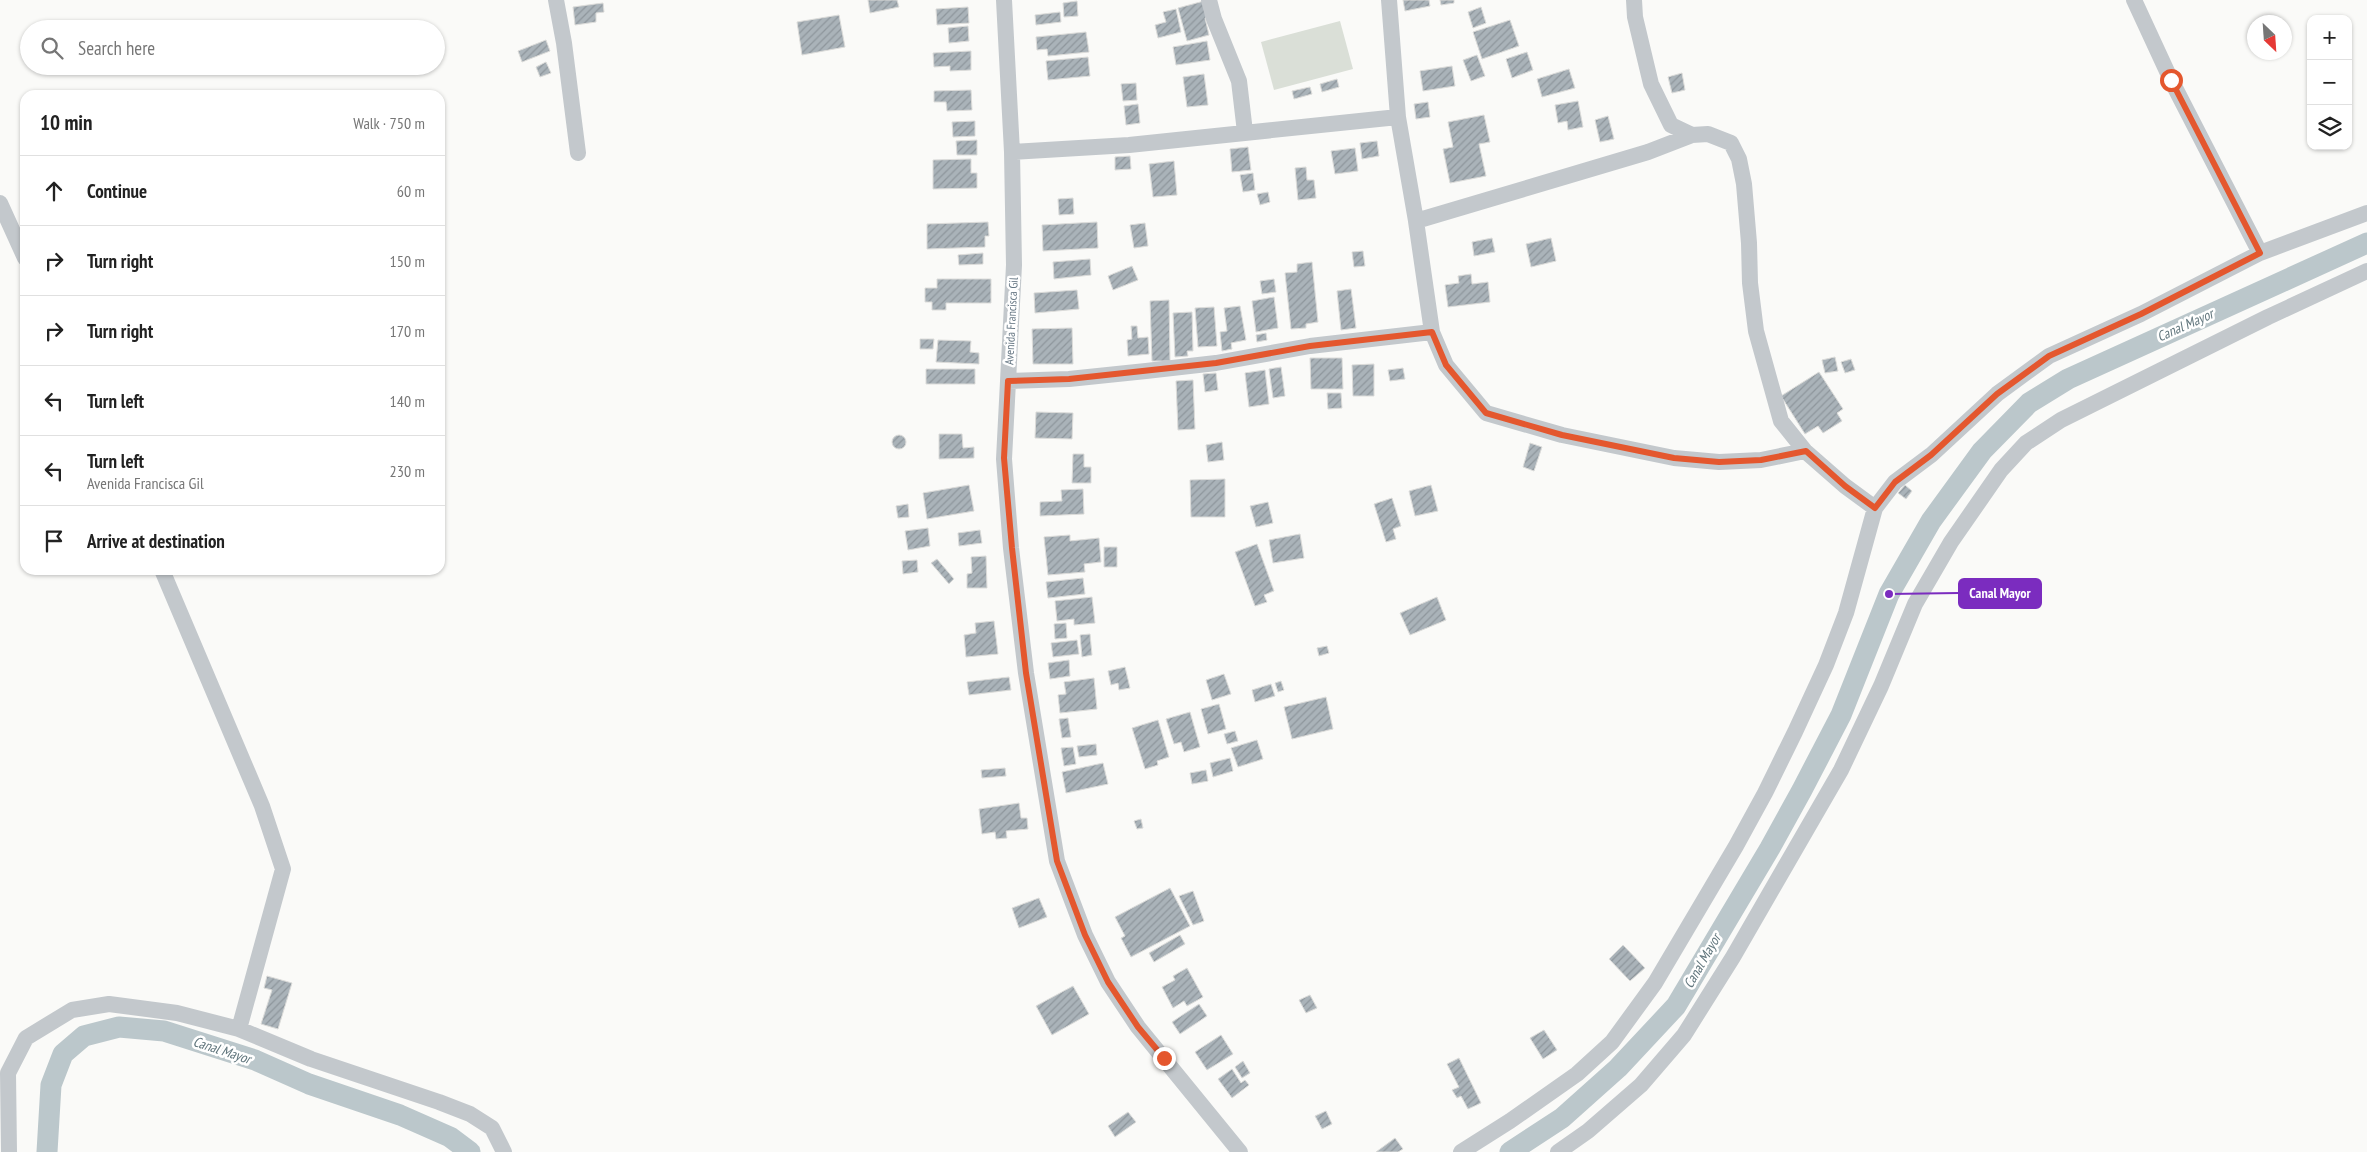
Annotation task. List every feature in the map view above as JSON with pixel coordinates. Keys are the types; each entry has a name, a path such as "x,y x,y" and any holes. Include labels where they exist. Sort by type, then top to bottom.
{"street":[{"path":"556,0 564,43 578,153"},
{"name":"Avenida Francisca Gil","path":"1004,0 1012,152 1014,264 1004,458 1026,673 1057,861 1085,935 1108,982 1138,1027 1240,1152"},
{"path":"1209,0 1214,19 1239,81 1245,132"},
{"path":"1389,0 1398,117 1416,221 1432,332 1446,365 1486,413 1562,435 1674,458 1719,462 1761,460 1806,451"},
{"path":"1634,0 1635,17 1651,84 1671,125 1692,135"},
{"path":"2134,0 2171,80 2260,253"},
{"path":"1012,152 1129,145 1398,117"},
{"path":"1416,221 1648,152 1692,135 1708,134 1731,143 1739,159 1744,184 1750,283 1756,330 1781,422 1806,451 1845,486 1875,508"},
{"path":"0,203 20,247"},
{"path":"1461,1152 1510,1121 1577,1074 1612,1042 1655,983 1761,801 1799,723 1826,665 1846,613 1875,508 1895,482 1931,455 1997,394 2049,356 2141,314 2260,253 2367,213"},
{"path":"1558,1152 1588,1131 1641,1084 1684,1035 1734,957 1841,770 1881,686 1915,604 1951,542 2000,470 2026,443 2061,420 2268,317 2367,271"},
{"path":"1008,381 1069,379 1216,363 1310,346 1432,332"},
{"path":"164,575 262,806 283,869 239,1029"},
{"path":"9,1152 8,1073 26,1038 72,1010 109,1004 177,1013 239,1029 311,1059 470,1114 492,1128 504,1152"}],"shaded area":[{"path":"1340,21 1353,69 1274,90 1261,42"}],"building":[{"path":"868,0 897,0 899,7 870,13"},
{"path":"1403,0 1429,0 1430,6 1405,11"},
{"path":"1440,0 1454,0 1454,3 1441,5"},
{"path":"1077,1 1078,16 1064,17 1063,3"},
{"path":"1204,1 1208,17 1205,18 1209,35 1187,41 1178,8"},
{"path":"603,3 604,12 596,13 596,22 575,25 573,7"},
{"path":"968,7 969,23 937,25 936,9"},
{"path":"1481,7 1486,23 1473,28 1468,12"},
{"path":"1176,9 1181,32 1158,38 1155,25 1166,22 1163,12"},
{"path":"1060,12 1061,22 1036,25 1035,15"},
{"path":"839,15 845,47 802,55 797,22"},
{"path":"1510,20 1519,46 1482,59 1473,32"},
{"path":"968,26 969,41 949,43 948,28"},
{"path":"1086,32 1089,52 1048,56 1047,49 1037,50 1036,37"},
{"path":"546,40 550,51 522,62 518,51"},
{"path":"1207,41 1210,60 1176,65 1173,47"},
{"path":"971,51 971,70 950,71 950,66 934,67 933,53"},
{"path":"1527,52 1533,70 1512,78 1506,59"},
{"path":"1477,55 1485,76 1471,81 1463,60"},
{"path":"1088,57 1090,76 1048,80 1046,61"},
{"path":"546,62 551,73 540,77 536,67"},
{"path":"1452,66 1455,86 1423,91 1420,71"},
{"path":"1569,69 1575,88 1542,97 1537,79"},
{"path":"1682,73 1685,90 1672,93 1668,77"},
{"path":"1204,74 1208,105 1187,107 1183,77"},
{"path":"1337,79 1339,87 1322,92 1320,84"},
{"path":"1136,83 1137,100 1123,101 1121,84"},
{"path":"1310,87 1312,94 1294,99 1292,91"},
{"path":"971,90 972,110 947,111 946,102 934,102 934,91"},
{"path":"1578,101 1583,127 1568,130 1567,121 1558,123 1555,105"},
{"path":"1428,102 1430,117 1416,119 1414,104"},
{"path":"1138,104 1140,123 1126,125 1124,106"},
{"path":"1484,115 1490,142 1479,144 1486,176 1450,183 1443,149 1453,147 1448,122"},
{"path":"1608,116 1614,139 1600,142 1595,120"},
{"path":"975,121 975,136 953,137 952,122"},
{"path":"977,140 977,155 957,155 956,141"},
{"path":"1377,141 1379,156 1362,159 1360,143"},
{"path":"1248,147 1251,170 1232,172 1230,149"},
{"path":"1355,148 1358,171 1335,174 1331,151"},
{"path":"1130,156 1131,169 1115,170 1115,157"},
{"path":"971,159 971,173 977,173 977,188 933,189 933,160"},
{"path":"1174,161 1177,195 1153,197 1149,164"},
{"path":"1306,167 1307,180 1314,180 1316,198 1298,200 1295,168"},
{"path":"1253,173 1255,190 1243,192 1240,175"},
{"path":"1268,192 1270,202 1260,205 1257,194"},
{"path":"1073,198 1074,214 1059,215 1058,199"},
{"path":"988,222 989,236 985,236 985,247 927,249 927,224"},
{"path":"1097,222 1098,248 1043,251 1042,225"},
{"path":"1145,223 1148,246 1134,248 1130,225"},
{"path":"1492,238 1495,252 1474,256 1472,242"},
{"path":"1551,238 1556,261 1531,267 1526,244"},
{"path":"1363,251 1365,266 1354,267 1352,252"},
{"path":"983,253 983,264 959,265 958,255"},
{"path":"1090,259 1091,275 1054,279 1053,262"},
{"path":"1312,262 1318,322 1306,324 1306,328 1291,329 1285,273 1297,272 1297,264"},
{"path":"1132,266 1138,280 1113,290 1108,276"},
{"path":"1471,274 1472,284 1488,282 1490,302 1448,307 1445,285 1459,283 1458,276"},
{"path":"937,279 991,279 991,303 946,303 946,310 932,310 932,302 925,302 925,288 937,288"},
{"path":"1274,279 1276,292 1262,294 1260,281"},
{"path":"1351,289 1356,328 1341,330 1337,291"},
{"path":"1077,290 1079,309 1035,313 1034,293"},
{"path":"1274,297 1278,328 1256,332 1252,301"},
{"path":"1169,300 1170,361 1152,361 1150,301"},
{"path":"1240,306 1246,340 1231,343 1232,349 1222,351 1220,332 1227,331 1224,308"},
{"path":"1214,307 1217,346 1198,347 1195,308"},
{"path":"1192,312 1193,351 1187,351 1188,356 1175,357 1173,313"},
{"path":"1131,326 1137,326 1138,338 1148,337 1149,354 1128,356 1127,340 1132,339"},
{"path":"1072,328 1073,364 1033,364 1032,329"},
{"path":"1266,333 1267,340 1257,342 1256,335"},
{"path":"920,339 934,339 933,349 920,349"},
{"path":"938,340 971,341 970,352 979,353 979,364 936,362"},
{"path":"1835,357 1838,371 1825,373 1822,360"},
{"path":"1310,358 1342,358 1343,389 1311,389"},
{"path":"1851,359 1855,370 1845,373 1841,362"},
{"path":"1374,364 1374,396 1353,396 1352,365"},
{"path":"1281,367 1285,396 1273,398 1269,369"},
{"path":"1403,368 1405,379 1390,381 1388,370"},
{"path":"926,369 975,369 975,384 926,384"},
{"path":"1265,370 1269,404 1249,407 1245,373"},
{"path":"1819,372 1843,409 1837,413 1842,421 1823,433 1818,426 1805,434 1781,396"},
{"path":"1216,373 1218,390 1205,392 1203,374"},
{"path":"1193,380 1195,429 1178,430 1176,381"},
{"path":"1327,393 1341,393 1342,408 1328,409"},
{"path":"1036,412 1073,413 1072,439 1035,438"},
{"path":"939,434 962,434 963,448 974,447 974,458 939,459"},
{"path":"896,435 902,435 906,442 902,449 896,449 892,445 892,439"},
{"path":"1222,442 1224,460 1208,462 1206,445"},
{"path":"1530,443 1542,447 1534,471 1523,467"},
{"path":"1073,454 1084,454 1084,467 1091,467 1091,483 1072,483"},
{"path":"1225,479 1225,517 1191,517 1190,480"},
{"path":"969,485 974,511 927,519 923,493"},
{"path":"1431,485 1438,511 1415,516 1409,491"},
{"path":"1905,485 1912,491 1906,499 1898,493"},
{"path":"1083,489 1084,514 1040,516 1040,502 1062,501 1061,490"},
{"path":"1392,498 1401,526 1393,529 1396,539 1386,542 1374,504"},
{"path":"1268,502 1273,523 1256,527 1250,506"},
{"path":"908,504 909,517 898,518 896,506"},
{"path":"928,528 930,546 908,550 905,531"},
{"path":"980,530 982,543 959,546 958,533"},
{"path":"1300,534 1304,558 1273,563 1269,540"},
{"path":"1070,535 1070,541 1099,538 1101,562 1084,564 1085,572 1048,575 1044,537"},
{"path":"1257,544 1274,591 1264,595 1267,602 1255,606 1235,552"},
{"path":"1104,547 1117,547 1117,567 1104,567"},
{"path":"986,556 987,588 967,588 967,574 972,573 971,557"},
{"path":"937,559 954,579 949,584 931,563"},
{"path":"917,560 918,572 903,574 902,561"},
{"path":"1083,578 1085,594 1048,598 1046,582"},
{"path":"1092,597 1095,623 1074,625 1074,619 1057,621 1055,601"},
{"path":"1437,597 1446,620 1410,635 1400,613"},
{"path":"994,621 998,654 966,657 964,635 976,633 975,623"},
{"path":"1066,623 1067,638 1055,639 1054,624"},
{"path":"1090,634 1092,655 1082,657 1080,635"},
{"path":"1077,640 1079,654 1053,657 1051,643"},
{"path":"1327,646 1329,653 1319,656 1317,648"},
{"path":"1069,660 1070,676 1050,679 1048,663"},
{"path":"1125,667 1130,688 1119,690 1118,683 1111,685 1108,671"},
{"path":"1224,674 1231,694 1212,700 1206,680"},
{"path":"1009,677 1011,690 969,695 967,682"},
{"path":"1094,678 1097,709 1060,713 1058,695 1066,694 1064,682"},
{"path":"1281,681 1284,690 1278,692 1275,683"},
{"path":"1271,684 1275,696 1255,702 1252,690"},
{"path":"1326,697 1333,729 1292,739 1284,707"},
{"path":"1219,704 1226,729 1208,734 1201,709"},
{"path":"1190,712 1200,747 1184,752 1181,742 1174,744 1166,719"},
{"path":"1068,718 1071,737 1062,738 1059,719"},
{"path":"1158,720 1169,757 1157,761 1158,765 1145,769 1132,728"},
{"path":"1235,731 1238,741 1227,744 1224,734"},
{"path":"1257,740 1263,759 1238,767 1231,748"},
{"path":"1096,744 1097,755 1079,757 1077,746"},
{"path":"1073,747 1076,764 1064,766 1061,748"},
{"path":"1230,758 1233,771 1213,777 1210,763"},
{"path":"1103,763 1108,784 1066,793 1062,772"},
{"path":"1005,768 1006,776 982,778 981,770"},
{"path":"1206,770 1208,781 1192,784 1190,773"},
{"path":"1019,803 1021,818 1027,818 1028,829 1006,831 1007,838 996,839 995,832 982,834 979,809"},
{"path":"1141,819 1143,828 1137,829 1134,821"},
{"path":"1170,888 1190,926 1131,957 1121,938 1125,936 1115,917"},
{"path":"1193,891 1204,921 1193,925 1179,896"},
{"path":"1039,898 1047,917 1019,928 1012,908"},
{"path":"1180,935 1185,944 1154,962 1149,953"},
{"path":"1623,945 1645,968 1630,981 1609,959"},
{"path":"1187,968 1203,997 1187,1006 1184,1001 1173,1008 1162,987 1175,980 1173,976"},
{"path":"267,976 292,983 278,1029 261,1024 272,990 264,988"},
{"path":"1073,986 1089,1014 1052,1035 1036,1006"},
{"path":"1310,995 1317,1008 1306,1013 1299,1000"},
{"path":"1199,1004 1207,1016 1180,1034 1172,1022"},
{"path":"1544,1030 1557,1050 1543,1059 1530,1038"},
{"path":"1221,1035 1233,1054 1207,1070 1195,1052"},
{"path":"1459,1058 1481,1103 1468,1109 1461,1096 1457,1098 1452,1090 1459,1087 1447,1064"},
{"path":"1243,1061 1250,1073 1242,1078 1235,1067"},
{"path":"1232,1069 1241,1083 1245,1080 1249,1085 1232,1098 1218,1079"},
{"path":"1326,1111 1332,1124 1322,1129 1315,1116"},
{"path":"1128,1112 1136,1122 1115,1137 1108,1126"},
{"path":"1395,1138 1403,1149 1398,1152 1376,1152"}],"waterway":[{"name":"Canal Mayor","path":"1510,1152 1562,1118 1618,1068 1676,1006 1770,848 1841,715 1889,594 1931,521 1982,451 2029,403 2068,379 2367,243"},
{"name":"Canal Mayor","path":"47,1152 51,1085 63,1054 84,1036 119,1027 164,1031 255,1060 309,1084 400,1115 450,1137 470,1152"}],"place":[{"name":"Canal Mayor","path":"1889,594"}],"route":[{"path":"1164,1058 1138,1027 1108,982 1085,935 1057,861 1026,673 1012,548 1004,458 1008,381 1069,379 1216,363 1310,346 1432,332 1446,365 1486,413 1562,435 1674,458 1719,462 1761,460 1806,451 1845,486 1875,508 1895,482 1931,455 1997,394 2049,356 2141,314 2260,253 2171,80"}]}
